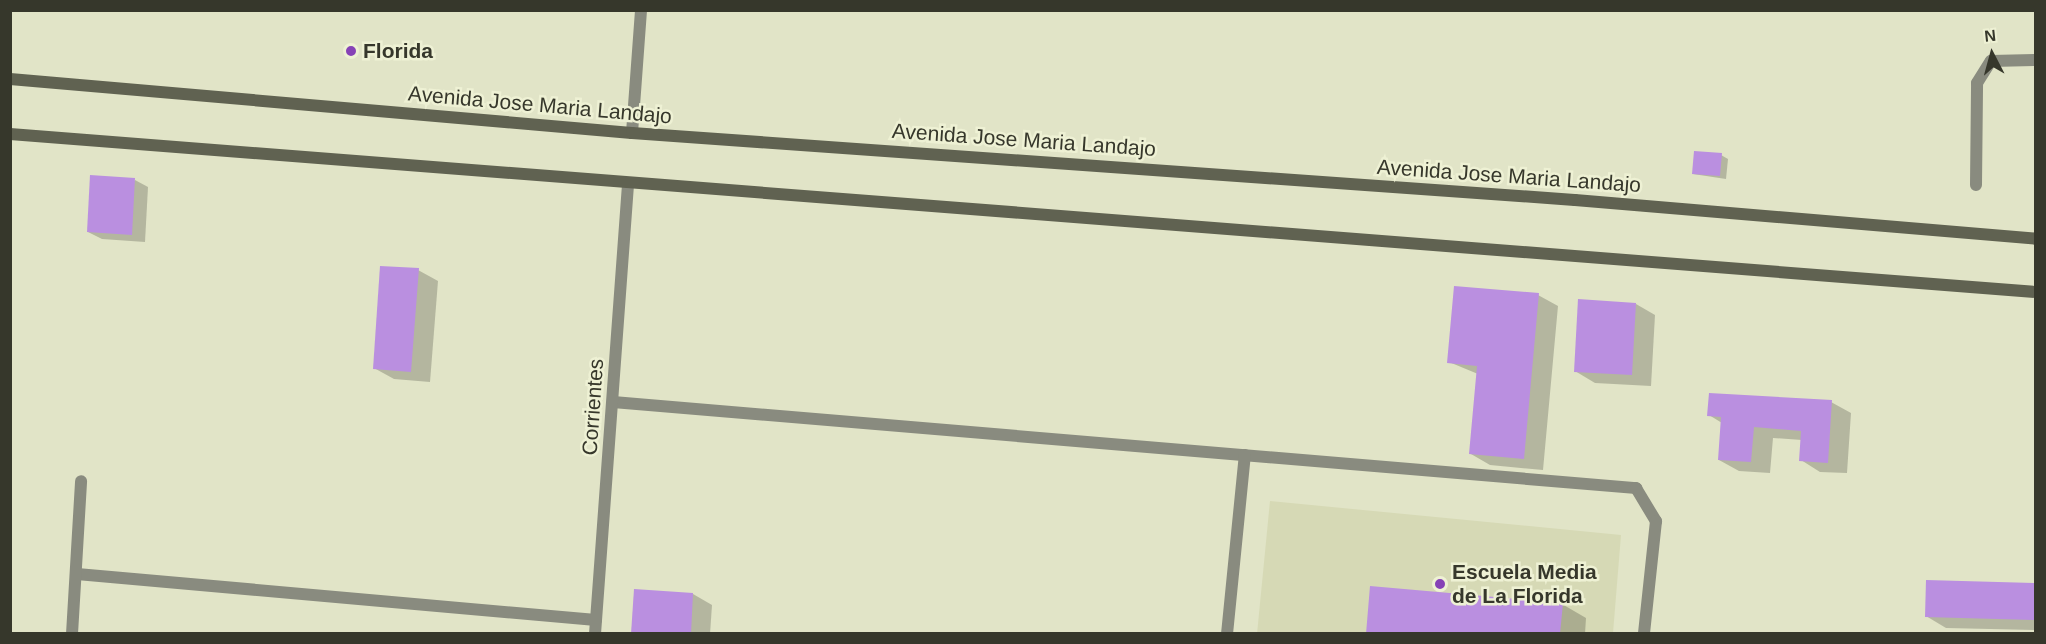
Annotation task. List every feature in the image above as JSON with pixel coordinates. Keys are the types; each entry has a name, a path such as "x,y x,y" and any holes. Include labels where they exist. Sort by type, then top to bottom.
{"street":[{"path":"632,133 641,10"},
{"path":"1976,185 1977,82 1990,61 2036,60"},
{"name":"Avenida Jose Maria Landajo","path":"10,79 632,133 1516,195 2036,239"},
{"path":"10,134 2036,292"},
{"name":"Corrientes","path":"595,633 628,183"},
{"path":"612,402 1636,488 1656,521 1644,633"},
{"path":"1227,633 1245,455"},
{"path":"72,633 81,481"},
{"path":"77,574 596,620"}],"shaded area":[{"name":"Escuela Media de La Florida","path":"1270,501 1621,535 1613,633 1257,634"}],"building":[{"path":"1694,151 1722,153 1720,176 1692,174"},
{"path":"90,175 135,178 132,235 87,232"},
{"path":"380,266 419,268 411,372 373,369"},
{"path":"1454,286 1539,293 1524,459 1469,454 1477,366 1447,363"},
{"path":"1578,299 1636,303 1632,375 1574,372"},
{"path":"1709,393 1832,400 1828,463 1799,461 1801,431 1754,427 1751,462 1718,460 1721,417 1707,416"},
{"path":"1926,580 2036,583 2036,620 1925,617"},
{"path":"1370,586 1563,603 1560,634 1366,634"},
{"path":"634,589 693,593 691,634 631,634"}],"place":[{"name":"Florida","path":"351,51"},
{"name":"Escuela Media de La Florida","path":"1440,584"}]}
